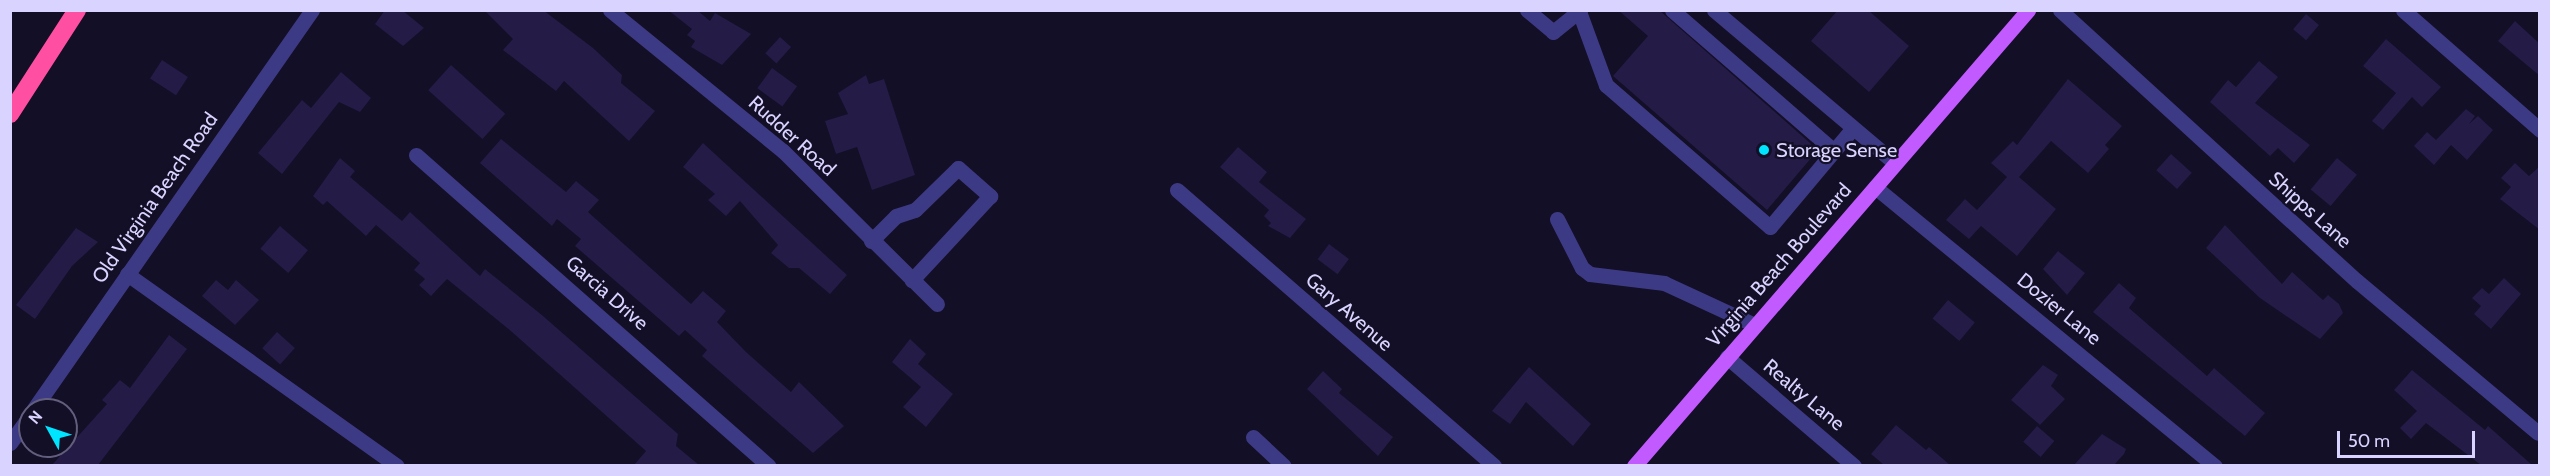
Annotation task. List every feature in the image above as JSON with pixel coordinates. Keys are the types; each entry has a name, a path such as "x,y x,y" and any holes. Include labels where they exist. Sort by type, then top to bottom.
{"highway":[{"path":"10,114 77,10"}],"main road":[{"name":"Virginia Beach Boulevard","path":"1634,465 2026,11"}],"street":[{"name":"Old Virginia Beach Road","path":"41,398 312,10"},
{"name":"Rudder Road","path":"610,10 783,151 937,304"},
{"path":"1527,10 1553,32 1580,12 1606,85 1770,227 1854,128"},
{"path":"1672,10 1834,151"},
{"path":"1714,10 1895,163"},
{"name":"Shipps Lane","path":"2060,10 2357,281 2538,432"},
{"path":"2403,10 2540,130"},
{"name":"Garcia Drive","path":"416,155 769,465"},
{"path":"871,240 896,216 915,210 958,168 990,196 912,280"},
{"name":"Dozier Lane","path":"1875,187 2215,465"},
{"name":"Gary Avenue","path":"1177,190 1494,465"},
{"path":"1557,219 1582,268 1590,274 1664,283 1755,325"},
{"path":"127,274 397,465"},
{"name":"Realty Lane","path":"1727,357 1854,465"},
{"path":"1253,437 1284,465"}],"building":[{"path":"385,10 402,10 424,28 403,46 375,24"},
{"path":"484,10 543,10 593,48 622,75 621,83 655,111 629,141 564,81 556,91 503,50 513,39"},
{"path":"668,10 697,10 710,21 715,13 751,34 722,65 691,47 695,41 687,35 692,29"},
{"path":"1618,10 1659,10 1818,150 1767,210 1613,76 1648,36"},
{"path":"1838,10 1868,10 1909,46 1869,92 1811,41"},
{"path":"2306,14 2319,25 2306,40 2293,29"},
{"path":"2515,21 2540,44 2540,76 2498,41"},
{"path":"780,37 791,47 776,63 765,53"},
{"path":"2386,39 2441,87 2422,107 2412,97 2383,130 2372,121 2396,93 2363,66"},
{"path":"162,60 188,77 176,95 150,78"},
{"path":"2259,61 2278,77 2255,103 2310,145 2294,163 2278,148 2270,156 2210,102 2228,80 2236,87"},
{"path":"451,65 505,114 482,139 428,90"},
{"path":"772,68 797,86 782,106 757,88"},
{"path":"341,72 371,98 360,112 339,102 282,174 258,153 302,100 311,108"},
{"path":"866,75 869,84 884,79 915,175 872,190 857,147 836,154 825,121 848,114 838,93"},
{"path":"2068,79 2122,126 2105,145 2109,149 2088,173 2051,141 2019,177 2056,209 2017,256 1981,226 1969,239 1946,220 1965,199 1977,210 2007,177 1991,163 2013,141 2017,145"},
{"path":"2466,109 2475,116 2469,124 2478,116 2493,130 2467,160 2451,145 2434,165 2414,146 2427,132 2436,140"},
{"path":"501,139 566,192 576,181 599,200 588,212 691,304 703,291 726,311 717,322 746,352 791,392 799,382 844,426 813,453 702,356 707,350 685,330 679,336 575,246 581,239 557,219 552,226 480,163"},
{"path":"703,143 847,275 830,294 799,268 789,268 771,253 778,245 740,201 726,216 708,200 715,194 683,167"},
{"path":"1238,147 1267,172 1259,182 1306,219 1290,238 1268,226 1271,223 1264,216 1269,210 1220,167"},
{"path":"2171,154 2192,173 2177,189 2156,170"},
{"path":"340,158 355,171 350,177 402,221 410,212 480,276 485,269 543,316 678,434 676,446 699,465 634,465 646,451 512,332 447,279 431,296 419,285 425,279 414,270 420,263 376,225 366,236 327,201 323,205 313,196"},
{"path":"2337,158 2357,175 2331,206 2311,189"},
{"path":"2515,163 2529,176 2540,166 2540,230 2500,199 2511,187 2501,178"},
{"path":"2225,225 2282,284 2292,272 2323,300 2328,295 2339,304 2343,313 2320,339 2260,298 2206,248"},
{"path":"280,226 308,250 288,273 260,249"},
{"path":"76,228 98,242 72,266 35,319 16,305"},
{"path":"1329,244 1349,259 1338,274 1318,259"},
{"path":"2058,251 2085,273 2067,295 2043,269"},
{"path":"2504,278 2521,294 2491,329 2474,314 2481,306 2472,298 2482,288 2489,294"},
{"path":"216,280 228,290 236,280 259,300 235,325 202,296"},
{"path":"2119,283 2136,298 2129,308 2207,376 2214,368 2265,413 2245,436 2093,312"},
{"path":"1948,300 1975,322 1959,341 1933,318"},
{"path":"277,332 295,348 280,364 262,348"},
{"path":"169,335 187,349 98,465 52,465 58,458 78,458 78,436 107,404 102,400 120,380 130,388"},
{"path":"910,339 926,354 918,364 953,394 926,427 903,407 921,387 892,362"},
{"path":"2043,365 2058,375 2051,386 2065,399 2040,425 2011,400"},
{"path":"1529,367 1591,424 1573,446 1526,402 1510,424 1492,411"},
{"path":"2412,370 2485,430 2488,426 2532,465 2481,465 2426,423 2411,439 2400,428 2417,411 2394,390"},
{"path":"1323,371 1342,389 1339,393 1393,437 1378,456 1307,389"},
{"path":"1896,425 1926,450 1929,447 1950,465 1884,465 1871,454"},
{"path":"2037,426 2054,441 2041,457 2023,442"},
{"path":"2102,434 2126,449 2124,454 2114,465 2074,465"}],"place":[{"name":"Storage Sense","path":"1764,150"}]}
